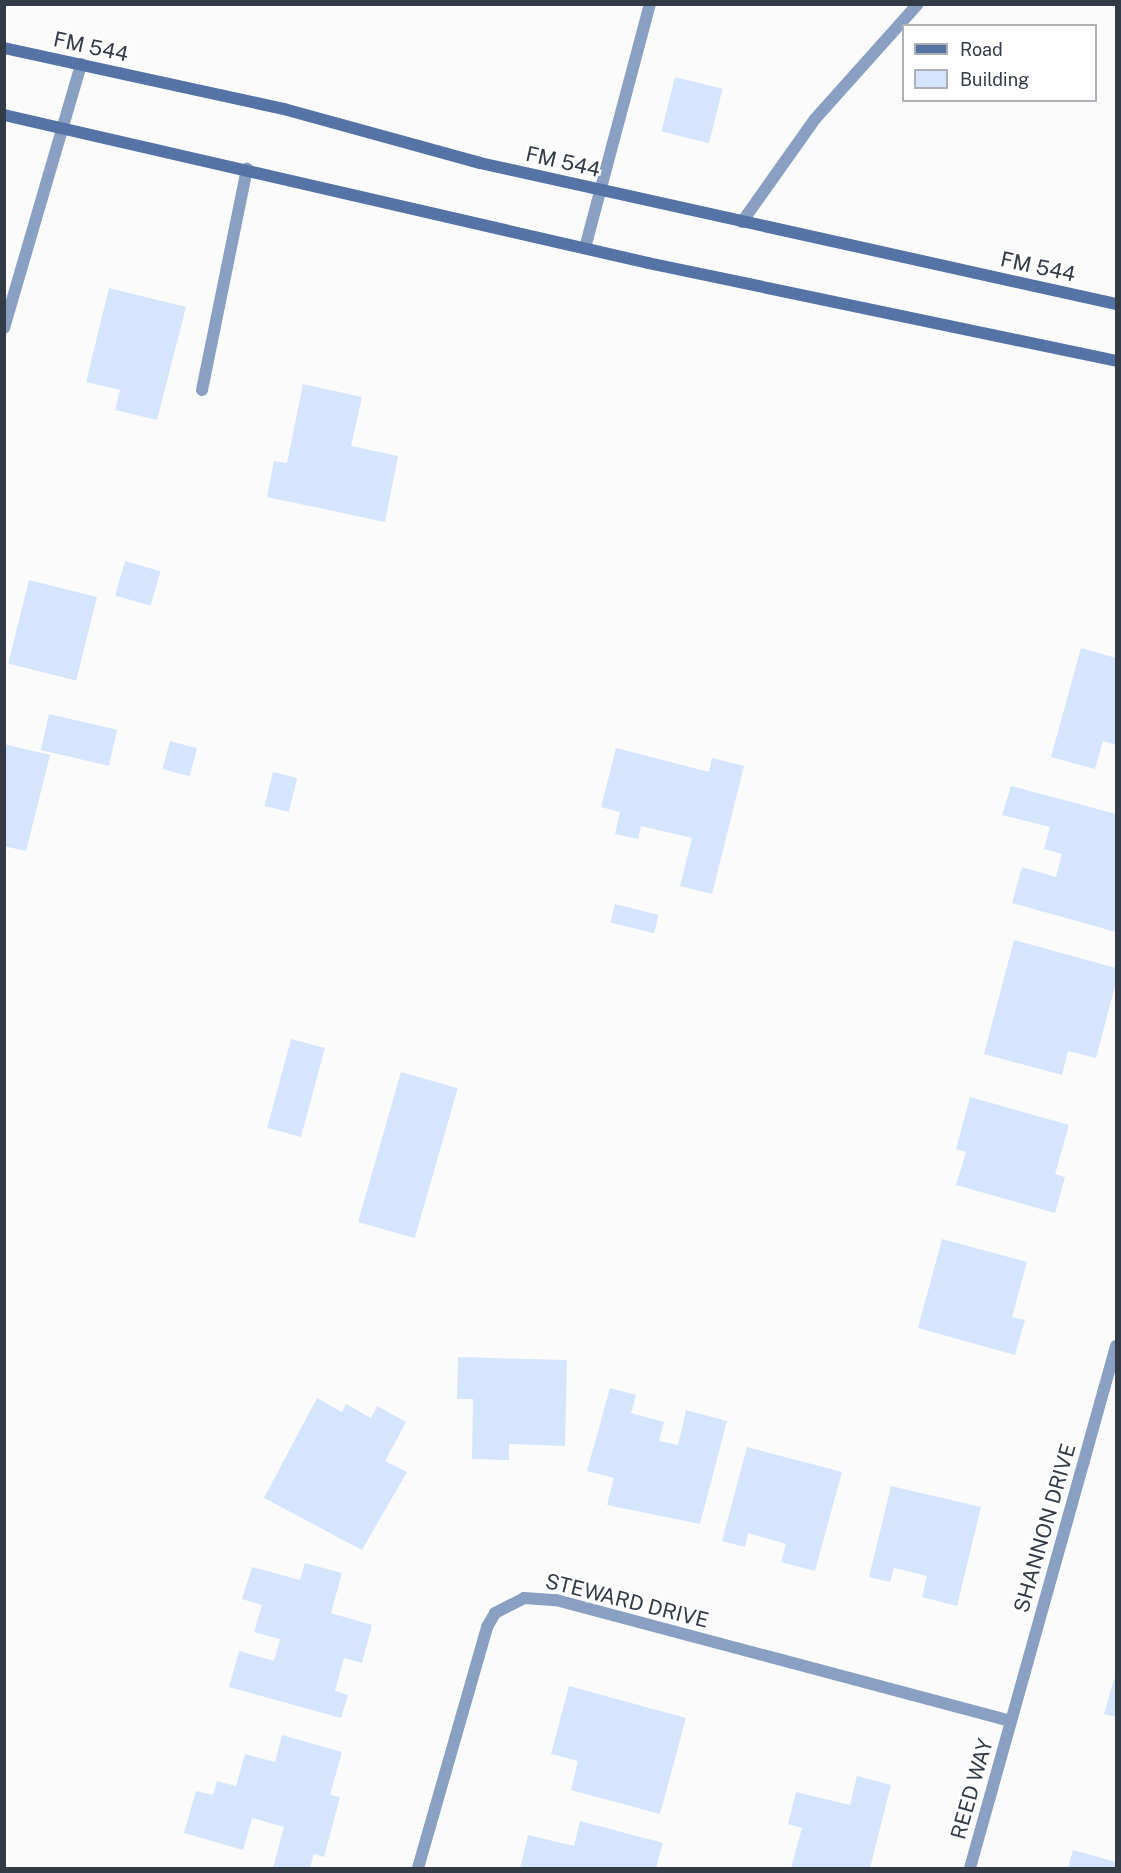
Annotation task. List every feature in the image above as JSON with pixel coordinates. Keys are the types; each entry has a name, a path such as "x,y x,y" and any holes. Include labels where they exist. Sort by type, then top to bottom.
{"main road":[{"name":"FM 544","path":"4,48 284,109 480,163 601,191 1116,304"},
{"path":"4,115 585,248 1116,361"}],"street":[{"path":"585,248 650,4"},
{"path":"742,222 815,119 918,4"},
{"path":"4,328 81,64"},
{"path":"202,390 247,170"},
{"name":"SHANNON DRIVE","path":"1011,1721 1116,1346"},
{"name":"STEWARD DRIVE","path":"418,1869 487,1627 495,1613 524,1598 556,1600 1011,1721"},
{"name":"REED WAY","path":"970,1869 1011,1721"}],"building":[{"path":"675,77 723,89 709,143 661,131"},
{"path":"109,288 186,307 157,420 115,410 120,390 86,382"},
{"path":"303,384 362,397 351,446 398,456 385,522 267,497 274,461 287,463"},
{"path":"125,561 161,571 151,606 115,596"},
{"path":"29,580 97,597 76,680 8,663"},
{"path":"1081,648 1116,658 1116,745 1103,741 1095,769 1051,757"},
{"path":"49,714 117,730 109,766 41,750"},
{"path":"170,741 197,748 190,776 162,769"},
{"path":"4,744 50,755 26,851 4,846"},
{"path":"616,748 709,772 712,758 744,766 712,894 680,886 692,838 641,826 638,839 615,834 620,812 601,807"},
{"path":"273,772 297,778 289,812 265,806"},
{"path":"1011,786 1116,814 1116,932 1012,903 1022,867 1056,877 1062,854 1044,849 1050,827 1002,815"},
{"path":"615,904 659,915 654,933 610,922"},
{"path":"1014,940 1116,968 1116,982 1096,1058 1068,1051 1062,1075 984,1054"},
{"path":"291,1039 325,1048 301,1137 267,1128"},
{"path":"401,1072 458,1088 415,1238 358,1222"},
{"path":"970,1097 1069,1125 1055,1174 1065,1177 1055,1213 956,1185 966,1152 956,1149"},
{"path":"942,1239 1027,1262 1012,1317 1025,1320 1015,1355 918,1328"},
{"path":"458,1357 567,1360 565,1446 509,1444 509,1460 472,1459 473,1399 457,1399"},
{"path":"610,1388 636,1395 631,1413 664,1422 659,1441 678,1445 686,1410 727,1421 700,1524 607,1505 614,1478 587,1471"},
{"path":"317,1398 342,1412 346,1404 371,1418 377,1406 406,1422 385,1461 407,1472 362,1550 264,1498"},
{"path":"747,1447 842,1472 815,1571 781,1562 786,1544 748,1533 745,1547 722,1541"},
{"path":"891,1486 981,1507 957,1606 922,1597 927,1576 894,1568 890,1582 869,1577"},
{"path":"305,1563 342,1573 331,1613 372,1625 362,1663 344,1658 335,1691 348,1695 341,1718 229,1687 239,1651 274,1661 280,1639 254,1632 262,1605 242,1599 252,1567 300,1580"},
{"path":"1114,1679 1116,1680 1116,1717 1104,1714"},
{"path":"569,1686 686,1718 660,1814 571,1790 578,1761 551,1754"},
{"path":"282,1735 342,1752 330,1795 340,1797 324,1857 314,1854 310,1868 273,1868 284,1827 252,1818 243,1850 184,1833 196,1791 213,1795 217,1781 236,1786 245,1754 275,1762"},
{"path":"857,1776 891,1785 870,1868 791,1868 802,1828 788,1824 796,1792 850,1805"},
{"path":"580,1821 663,1843 656,1868 520,1868 528,1835 574,1846"},
{"path":"1073,1850 1116,1862 1116,1868 1068,1868"}]}
